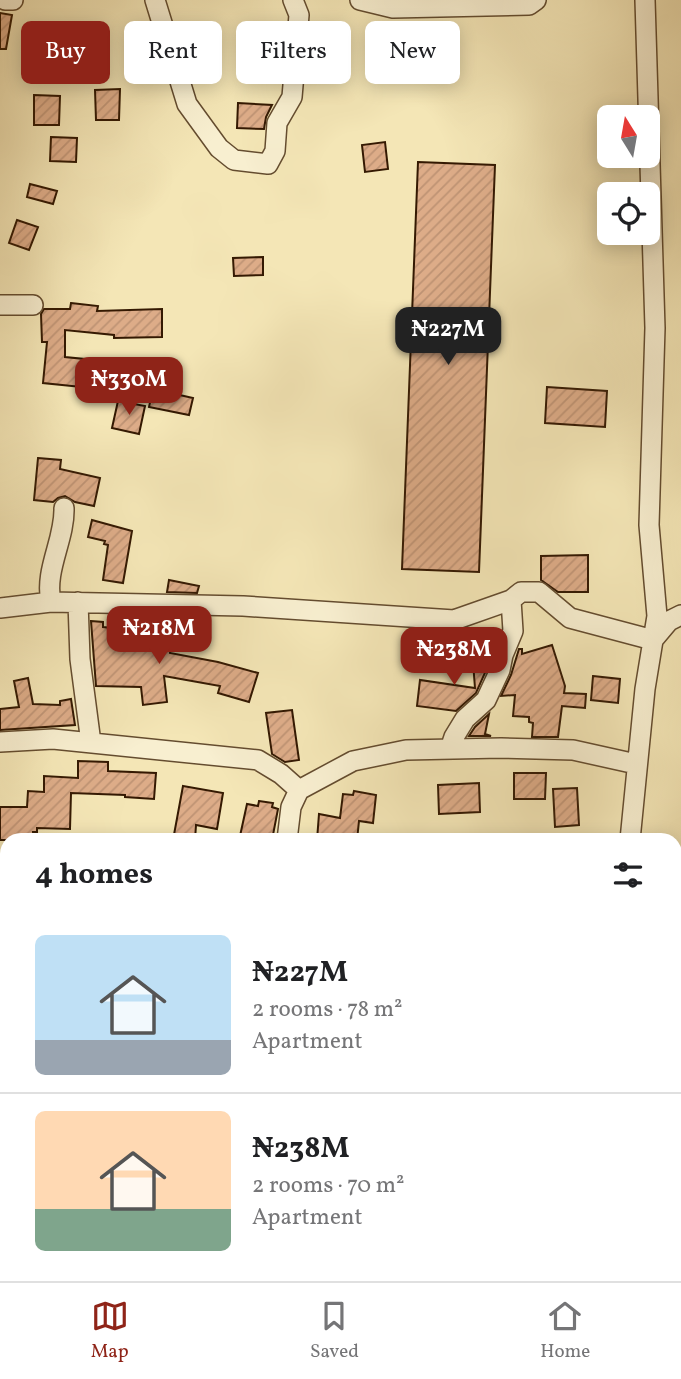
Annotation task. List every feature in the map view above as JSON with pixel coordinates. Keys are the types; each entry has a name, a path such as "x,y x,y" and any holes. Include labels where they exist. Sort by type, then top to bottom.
{"street":[{"path":"5,0 13,0"},
{"path":"155,0 187,104 219,148 234,160 268,163 275,152 276,123 292,97 299,15 296,0"},
{"path":"360,0 393,8 529,5 536,0"},
{"path":"631,833 636,764 657,616 649,525 656,328 645,0"},
{"path":"0,306 33,305"},
{"path":"51,602 48,587 65,520 64,508"},
{"path":"0,608 51,602 243,606 454,620 510,600 521,592 539,592 570,618 653,640"},
{"path":"450,749 465,719 486,700 500,670 513,631 510,600"},
{"path":"78,602 80,659 91,743"},
{"path":"653,640 669,621 681,615"},
{"path":"0,742 53,739 258,760 299,790"},
{"path":"289,833 291,807 299,790 353,761 406,750 573,750 636,764"}],"building":[{"path":"0,13 12,15 6,49 0,49"},
{"path":"120,89 119,120 96,120 95,90"},
{"path":"34,95 60,96 59,125 34,125"},
{"path":"238,103 272,105 264,129 237,128"},
{"path":"51,137 77,138 76,162 50,161"},
{"path":"385,142 388,169 365,172 362,145"},
{"path":"418,162 495,165 479,572 402,569"},
{"path":"30,184 57,191 53,204 27,197"},
{"path":"17,220 38,227 29,250 9,243"},
{"path":"263,257 263,275 234,276 233,258"},
{"path":"71,303 98,306 97,311 162,309 162,337 114,338 114,335 65,330 65,357 95,360 91,388 43,383 47,342 42,342 41,314 44,309 70,309"},
{"path":"547,387 607,391 605,427 545,423"},
{"path":"153,389 193,398 189,415 149,407"},
{"path":"118,401 145,406 139,434 112,428"},
{"path":"38,458 61,460 60,469 100,478 94,506 75,502 65,496 53,502 34,500"},
{"path":"92,520 132,531 123,583 103,580 108,545 104,544 105,541 88,537"},
{"path":"588,555 588,592 558,592 541,580 541,556"},
{"path":"169,580 199,586 197,593 167,592"},
{"path":"91,621 103,622 103,627 133,630 133,634 171,635 170,653 258,673 249,702 218,693 220,686 164,676 167,702 143,705 141,687 96,686"},
{"path":"552,645 565,686 564,693 586,694 585,708 562,706 558,737 532,737 533,723 529,722 529,717 513,716 515,695 501,696 519,649 522,649 522,654"},
{"path":"493,648 476,693 456,711 417,706 420,680 475,688 472,649"},
{"path":"593,676 620,679 618,703 591,700"},
{"path":"28,678 33,704 60,705 60,701 71,699 75,725 0,730 0,709 19,707 14,681"},
{"path":"292,710 299,760 285,762 272,754 266,713"},
{"path":"489,714 485,734 491,736 469,736 475,727"},
{"path":"78,761 108,762 108,771 156,773 154,799 71,793 70,829 37,828 37,832 33,833 0,833 0,807 27,807 28,791 44,792 44,776 78,778"},
{"path":"514,773 546,773 545,799 514,799"},
{"path":"479,783 480,812 439,814 438,785"},
{"path":"183,786 223,793 217,829 196,825 195,833 174,833"},
{"path":"577,788 579,825 555,827 553,789"},
{"path":"354,791 376,795 373,823 359,821 358,833 318,833 319,814 340,818 343,794 353,795"},
{"path":"259,801 273,803 272,807 278,809 273,833 241,833 247,804 258,806"}]}
